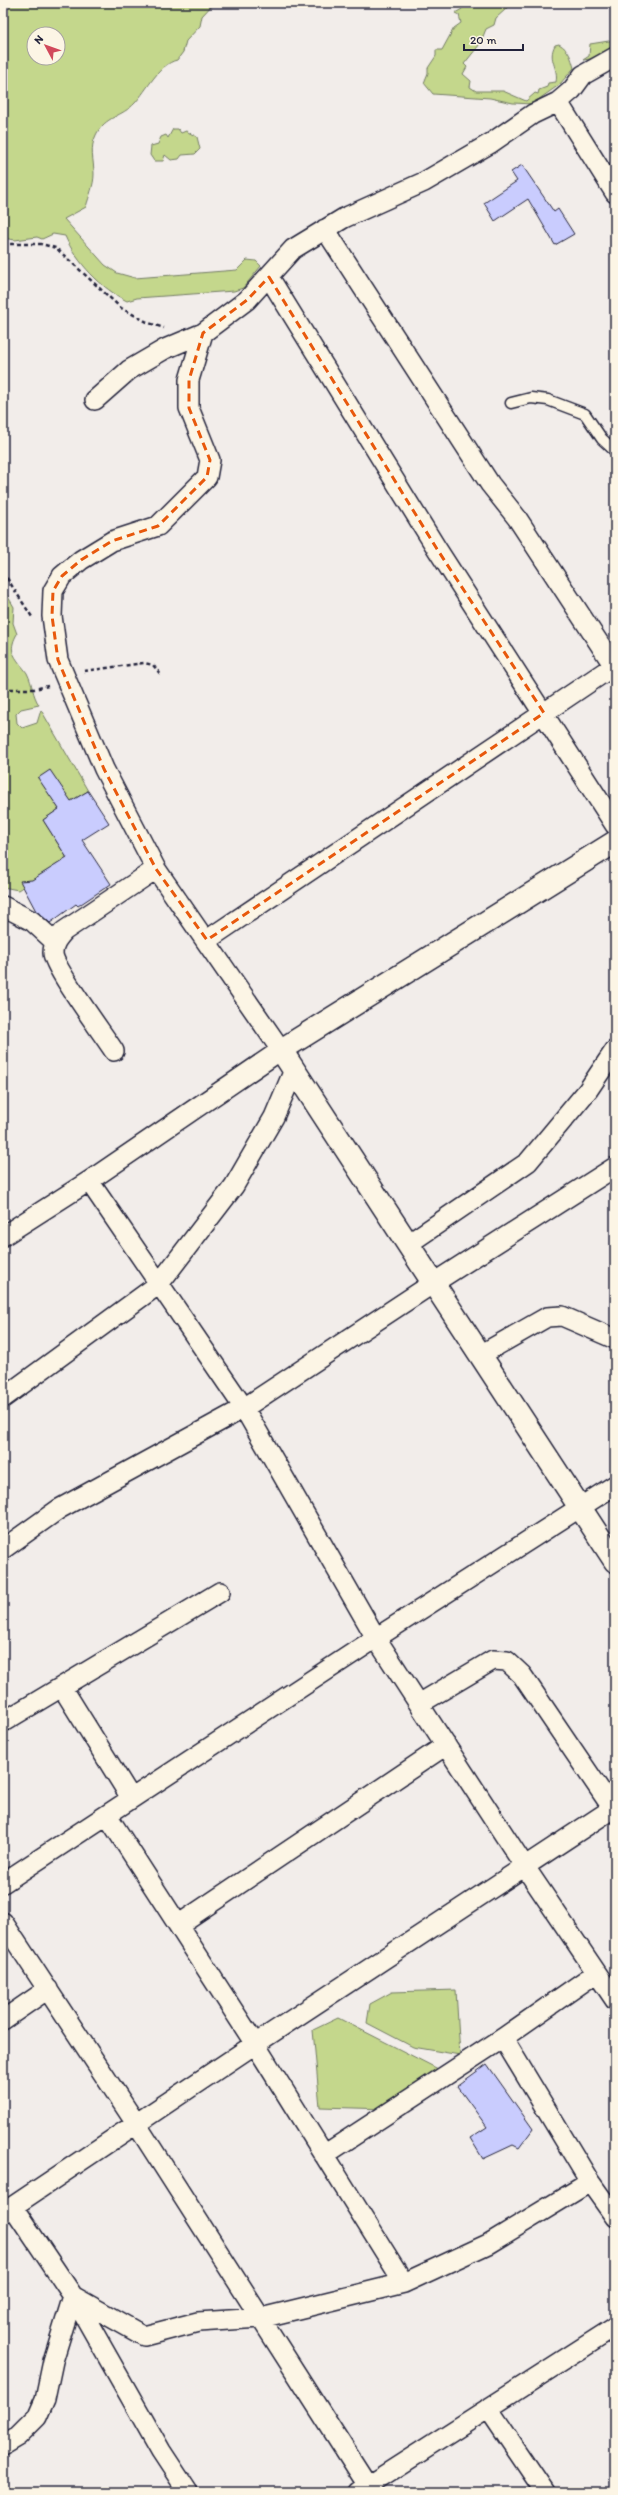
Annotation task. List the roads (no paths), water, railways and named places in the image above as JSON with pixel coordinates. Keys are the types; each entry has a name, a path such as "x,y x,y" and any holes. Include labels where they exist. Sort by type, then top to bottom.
{"street":[{"path":"95,400 130,370 165,349 199,335 247,300 293,249 325,229 424,182 490,143 533,114 558,102 572,90 583,75 615,57"},
{"path":"558,102 615,193"},
{"path":"207,940 614,666 517,518 490,484 325,229"},
{"path":"269,277 437,550 544,713 615,825"},
{"path":"199,335 189,380 189,408 210,460 207,477 158,526 112,542 81,560 62,576 53,592 52,616 61,668 104,769 156,869 207,940 408,1244 435,1282 615,1561"},
{"path":"3,1236 89,1181 281,1050 615,842"},
{"path":"114,1051 60,969 53,954 55,942 64,931 156,869"},
{"path":"3,906 32,921 55,942"},
{"path":"408,1244 528,1162 588,1090 615,1050"},
{"path":"3,1398 159,1284 234,1186 274,1117 294,1070"},
{"path":"3,1549 59,1509 244,1408 435,1282 615,1167"},
{"path":"89,1181 244,1408 376,1638 525,1867 615,2000"},
{"path":"482,1354 547,1317 562,1316 615,1339"},
{"path":"3,1883 376,1638 582,1508 615,1485"},
{"path":"3,1722 220,1592"},
{"path":"188,2492 161,2451 74,2296 8,2210 137,2125 255,2044 614,1808 522,1674 507,1661 493,1660 419,1704"},
{"path":"62,1687 131,1798"},
{"path":"178,1924 446,1746"},
{"path":"106,1815 255,2044 404,2283"},
{"path":"3,1922 137,2125 261,2318 366,2490 488,2408 615,2327"},
{"path":"324,2155 503,2038 596,1973"},
{"path":"3,2020 48,1990"},
{"path":"503,2038 590,2182 615,2217"},
{"path":"74,2296 144,2336 198,2322 261,2318 404,2283 488,2244 590,2182"},
{"path":"3,2445 18,2436 37,2417 45,2399 53,2361 74,2296"},
{"path":"488,2408 545,2492"}],"lane":[{"path":"511,403 531,398 548,400 585,414 602,439 615,450"}]}
